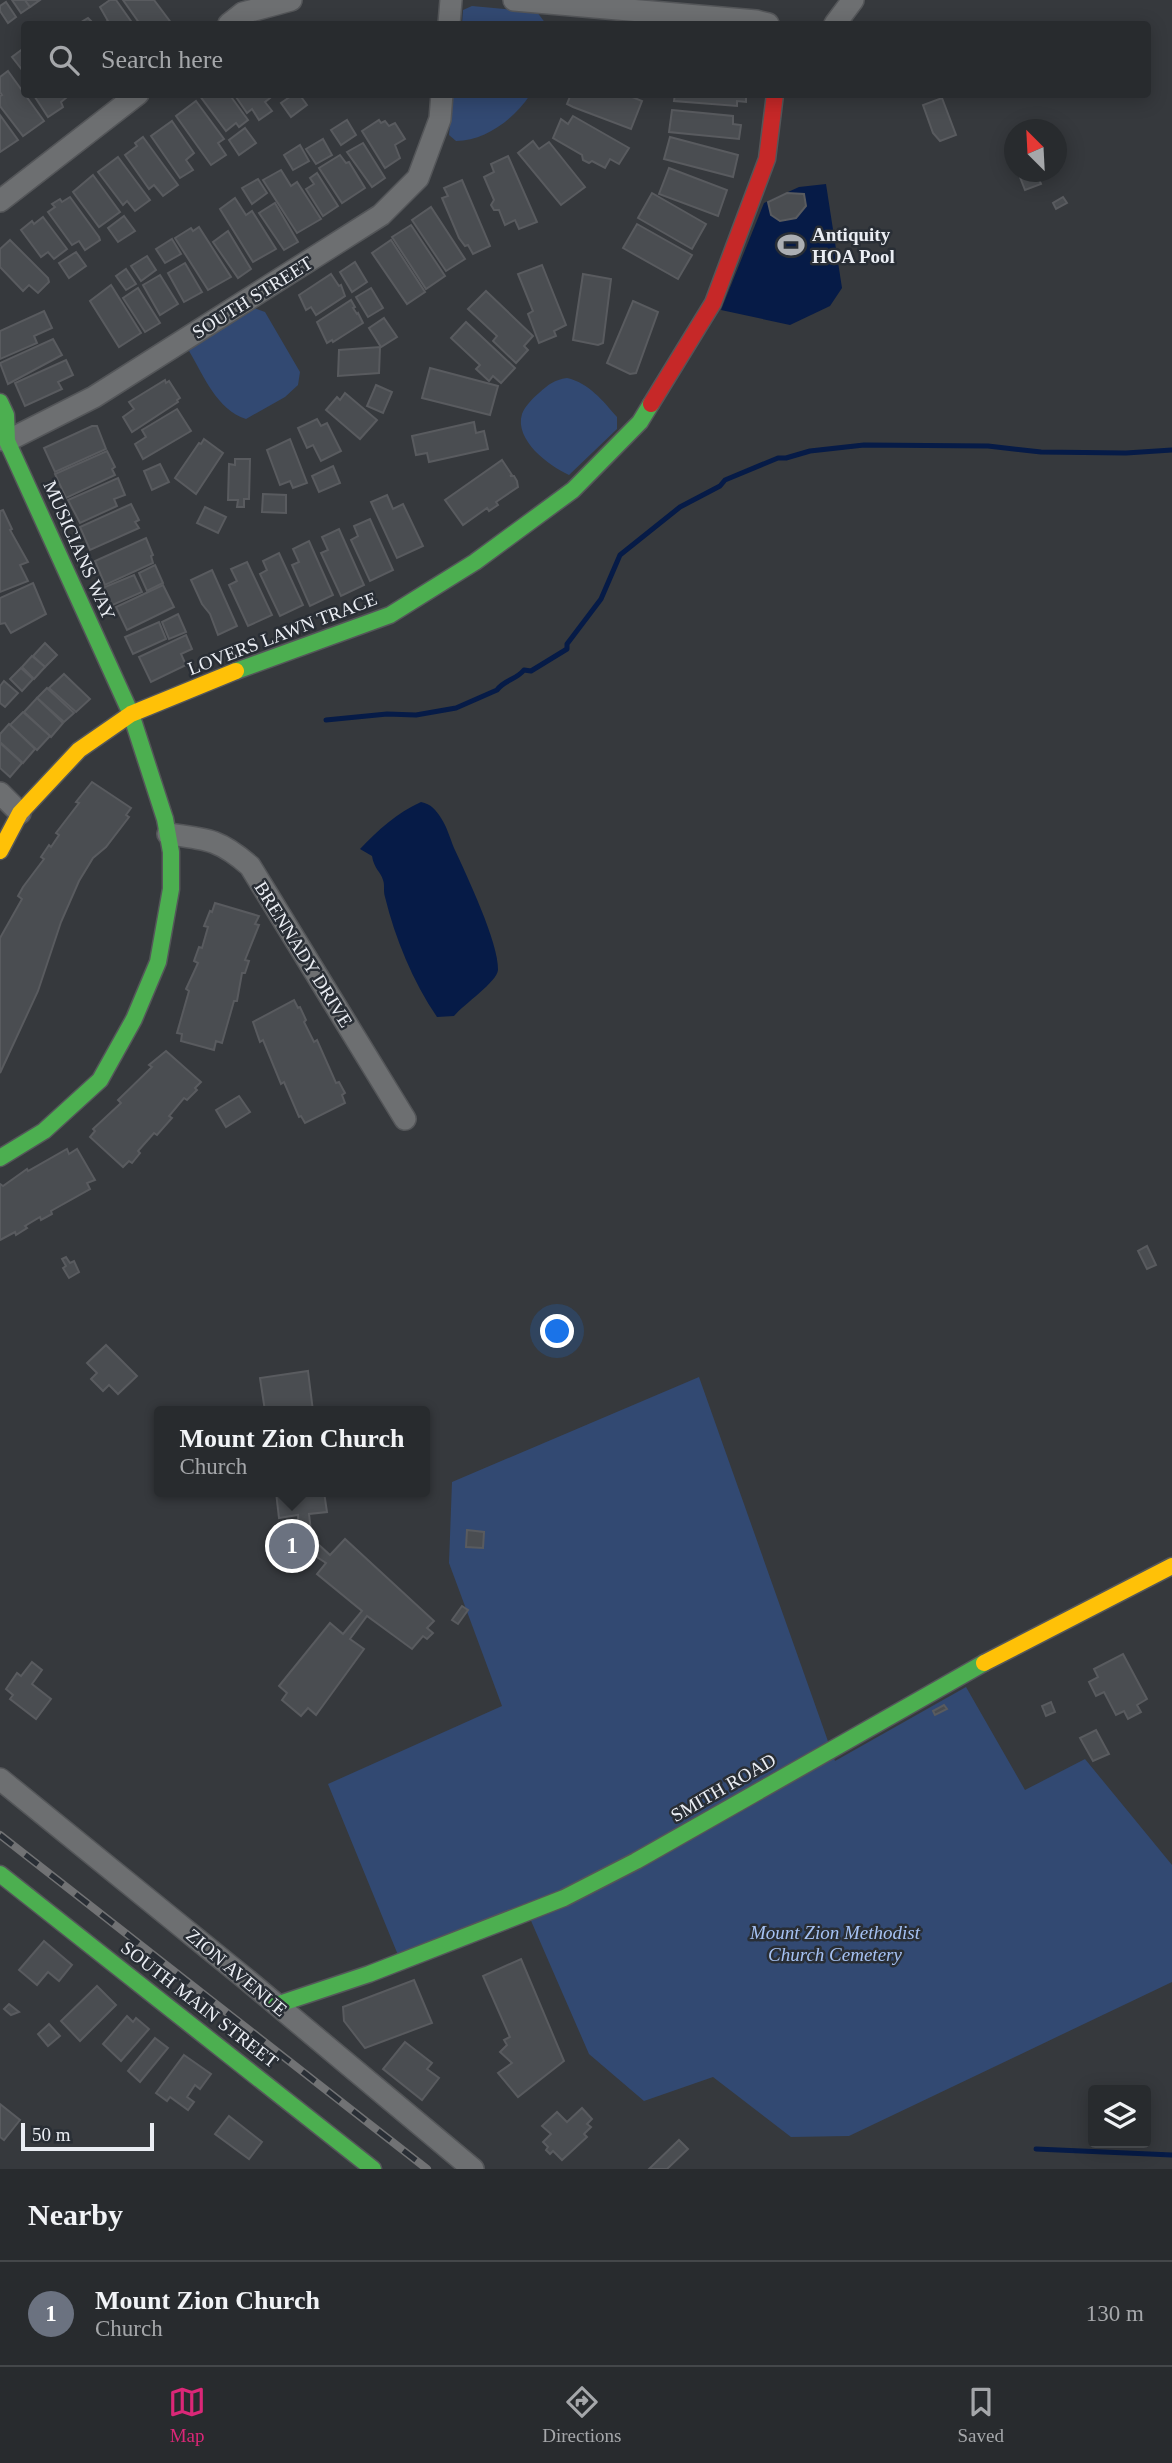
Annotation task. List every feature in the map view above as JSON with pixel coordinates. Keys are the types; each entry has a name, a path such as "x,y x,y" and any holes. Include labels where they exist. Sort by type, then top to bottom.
{"street":[{"path":"237,13 292,0"},
{"path":"449,21 451,0"},
{"path":"514,0 756,21"},
{"path":"837,21 853,0"},
{"path":"0,201 133,98"},
{"name":"SOUTH STREET","path":"4,440 94,397 381,215 418,178 440,119 442,98"},
{"name":"LOVERS LAWN TRACE","path":"0,851 20,813 79,750 131,714 230,673 390,615 475,562 573,490 640,422 713,303 767,159 775,98"},
{"name":"MUSICIANS WAY","path":"0,402 6,415 4,440 131,714 172,852 171,889 158,962 134,1019 100,1080 44,1131 0,1158"},
{"path":"0,793 20,813"},
{"name":"BRENNADY DRIVE","path":"168,834 206,839 230,848 250,866 405,1119"},
{"name":"SMITH ROAD","path":"276,2005 369,1974 564,1898 636,1861 1015,1645 1172,1566"},
{"name":"ZION AVENUE","path":"0,1779 85,1846 473,2169"},
{"name":"SOUTH MAIN STREET","path":"0,1874 373,2169"}],"green space":[{"path":"472,6 537,12 544,21 462,21 463,10"},
{"path":"453,98 528,98 507,120 488,133 456,141 449,135"},
{"path":"254,308 265,312 300,372 298,385 285,397 246,419 236,415 219,400 189,351 192,346"},
{"path":"567,378 589,388 617,417 617,429 569,475 535,451 523,433 521,424 523,411 534,397 552,383"},
{"name":"Mount Zion Methodist Church Cemetery","path":"699,1377 835,1761 966,1687 1025,1790 1085,1759 1172,1865 1172,1982 849,2136 791,2137 713,2077 644,2101 589,2054 525,1907 398,1955 328,1784 502,1706 449,1563 452,1482"}],"shaded area":[{"name":"Antiquity HOA Pool","path":"826,184 842,288 830,306 790,325 721,310 764,203 799,187"},
{"path":"421,802 433,808 445,825 481,909 497,958 498,970 492,981 454,1016 437,1017 420,989 394,928 384,895 382,877 372,856 360,849 388,822"}],"building":[{"path":"12,0 25,0 30,7 21,13"},
{"path":"25,0 40,0 30,7"},
{"path":"110,0 116,0 131,21 108,21 100,7"},
{"path":"123,0 154,0 170,21 138,21"},
{"path":"6,2 16,17 8,23 0,11 0,6"},
{"path":"21,50 21,68 12,57"},
{"path":"8,71 21,89 21,98 27,98 44,121 23,136 0,106 0,77"},
{"path":"36,98 66,98 61,102 63,107 48,117"},
{"path":"201,98 232,98 248,120 239,127 236,123 226,131"},
{"path":"237,98 270,98 265,102 272,111 259,120 252,109 247,113"},
{"path":"288,98 302,98 307,105 291,117 281,103"},
{"path":"569,98 635,98 642,101 631,129 567,104"},
{"path":"674,98 746,98 746,102 737,101 737,106 674,101"},
{"path":"942,98 956,135 940,141 933,133 923,105"},
{"path":"196,101 224,139 218,143 226,155 211,165 176,116"},
{"path":"672,110 733,116 733,124 741,125 739,139 669,132"},
{"path":"0,115 18,140 0,152"},
{"path":"573,116 629,148 619,164 610,159 605,168 592,161 589,163 583,160 582,155 553,138 561,119 568,124"},
{"path":"347,120 356,135 341,145 331,130"},
{"path":"379,120 381,123 385,121 389,126 395,123 405,139 395,145 400,158 385,168 362,131"},
{"path":"172,121 194,153 186,160 193,170 180,178 151,136"},
{"path":"245,128 256,143 239,155 229,140"},
{"path":"143,137 178,185 163,196 154,185 149,189 125,155 137,146 135,143"},
{"path":"670,137 738,155 733,177 664,159"},
{"path":"323,139 332,155 316,164 306,149"},
{"path":"533,141 539,149 549,142 585,187 561,205 518,153"},
{"path":"363,143 385,178 372,187 347,152"},
{"path":"300,145 309,161 293,170 284,155"},
{"path":"340,155 346,163 349,162 365,188 342,203 319,168"},
{"path":"508,156 537,222 519,229 515,220 505,225 499,210 494,210 491,205 494,200 484,177 494,172 491,164"},
{"path":"118,157 150,200 135,211 127,201 123,205 98,172"},
{"path":"669,168 727,190 718,216 659,194"},
{"path":"281,170 291,186 297,182 321,219 297,233 263,180"},
{"path":"317,173 338,206 323,216 306,189 314,184 310,178"},
{"path":"93,175 120,212 99,227 73,192"},
{"path":"258,179 267,193 252,204 242,188"},
{"path":"462,180 490,246 473,254 468,245 465,246 459,238 442,198 448,196 444,188"},
{"path":"1022,182 1040,182 1041,184 1025,190"},
{"path":"652,193 706,224 692,249 638,218"},
{"path":"787,193 804,194 806,206 796,218 780,221 771,215 768,202"},
{"path":"70,197 100,240 85,250 79,241 72,245 48,212 55,207 52,204"},
{"path":"1063,197 1067,203 1056,209 1053,203"},
{"path":"235,198 246,215 252,211 276,249 253,262 220,209"},
{"path":"275,203 298,242 284,250 259,213"},
{"path":"431,207 465,259 446,271 412,220"},
{"path":"124,216 135,231 118,242 108,228"},
{"path":"43,217 67,249 54,259 48,252 41,257 21,230 32,221 34,224"},
{"path":"637,224 692,255 678,279 623,248"},
{"path":"411,225 445,276 426,289 392,237"},
{"path":"199,227 231,277 208,290 175,238 191,228 193,231"},
{"path":"228,231 251,269 238,278 213,242"},
{"path":"172,239 181,254 165,263 156,249"},
{"path":"10,240 48,278 49,282 38,293 29,285 23,291 0,267 0,249"},
{"path":"391,240 425,292 407,304 372,253"},
{"path":"76,252 86,266 69,278 59,263"},
{"path":"147,256 156,270 141,281 131,266"},
{"path":"355,262 367,282 352,292 340,272"},
{"path":"185,263 202,292 184,302 168,273"},
{"path":"542,265 566,325 554,331 556,336 539,343 528,314 533,311 518,274"},
{"path":"126,269 136,284 126,290 116,276"},
{"path":"331,274 339,286 341,285 345,296 316,315 311,307 306,310 299,295"},
{"path":"583,274 611,279 603,343 598,345 573,340"},
{"path":"160,275 178,304 160,315 143,285"},
{"path":"111,285 141,333 119,347 90,301"},
{"path":"138,288 160,323 145,332 123,298"},
{"path":"371,288 383,308 368,317 356,297"},
{"path":"486,291 533,336 524,346 528,350 516,363 493,341 497,336 468,309"},
{"path":"351,300 363,323 327,343 317,322"},
{"path":"633,301 658,312 636,373 630,374 607,363"},
{"path":"44,311 52,328 34,336 37,343 0,359 0,331"},
{"path":"384,318 397,337 381,347 369,328"},
{"path":"466,322 515,368 501,383 493,376 489,381 476,369 480,365 451,338"},
{"path":"53,339 62,355 8,384 0,363"},
{"path":"380,347 379,373 338,376 339,350"},
{"path":"66,360 73,375 58,382 62,389 25,406 15,383"},
{"path":"430,368 498,386 490,415 422,398"},
{"path":"165,380 166,383 169,381 180,398 178,402 132,432 123,417 134,409 129,402"},
{"path":"376,385 392,392 383,413 367,406"},
{"path":"345,393 377,420 360,439 326,410 337,397 340,400"},
{"path":"177,409 191,431 143,459 135,444 146,437 142,430"},
{"path":"317,419 321,426 327,423 341,451 321,461 313,445 307,448 298,428"},
{"path":"474,422 476,433 484,431 488,449 429,462 427,453 416,455 412,436"},
{"path":"97,426 106,449 55,472 44,448"},
{"path":"204,439 223,453 196,494 175,478"},
{"path":"290,439 307,483 293,488 290,481 280,485 267,450"},
{"path":"107,451 115,467 112,469 115,475 66,498 55,474"},
{"path":"235,459 250,459 249,499 244,499 244,507 237,507 238,500 228,500 229,464 235,465"},
{"path":"502,460 512,475 510,476 514,476 517,481 518,487 496,502 498,505 489,511 487,508 463,525 445,500"},
{"path":"160,464 169,482 152,490 144,471"},
{"path":"333,466 340,483 319,492 312,476"},
{"path":"118,478 125,495 114,499 117,506 80,523 68,500"},
{"path":"263,494 286,495 286,513 262,512"},
{"path":"387,495 393,509 403,504 423,546 397,558 371,502"},
{"path":"131,504 139,520 135,522 139,528 90,550 80,527"},
{"path":"205,507 226,517 218,533 197,523"},
{"path":"3,510 12,529 10,530 28,562 20,565 28,581 0,592 0,511"},
{"path":"370,519 393,570 370,581 351,540 358,536 354,526"},
{"path":"339,529 364,585 341,596 321,553 328,550 322,537"},
{"path":"146,538 153,555 153,563 105,585 95,561"},
{"path":"309,541 333,595 310,606 292,565 299,562 293,549"},
{"path":"279,553 303,605 280,616 260,574 267,570 263,561"},
{"path":"247,562 272,615 248,626 229,585 237,581 231,569"},
{"path":"155,565 163,583 147,591 139,573"},
{"path":"212,570 237,626 218,635 191,580"},
{"path":"134,575 142,592 108,607 100,589"},
{"path":"33,583 46,614 11,633 5,623 0,624 0,598"},
{"path":"163,585 174,607 127,630 116,607"},
{"path":"178,614 186,632 169,639 162,622"},
{"path":"159,622 166,639 133,654 125,637"},
{"path":"186,635 192,649 181,654 186,665 151,682 139,657"},
{"path":"45,643 57,655 45,667 33,656"},
{"path":"32,656 45,667 34,679 22,667"},
{"path":"21,668 33,679 22,691 10,679"},
{"path":"64,674 90,699 76,712 49,688"},
{"path":"4,681 18,693 5,707 0,703 0,686"},
{"path":"47,688 74,713 64,722 37,698"},
{"path":"37,698 63,723 51,737 24,712"},
{"path":"23,712 50,736 37,750 10,725"},
{"path":"9,724 35,749 23,763 0,742 0,734"},
{"path":"0,743 22,763 10,777 0,768"},
{"path":"92,782 131,808 126,815 129,817 106,847 93,858 79,881 61,922 38,991 0,1073 0,938 22,899 18,896 23,887 44,859 41,857 49,845 51,847 59,835 56,833 79,803 76,802"},
{"path":"215,903 259,916 255,924 259,925 245,960 249,961 245,973 242,973 237,1001 234,1001 222,1043 216,1041 214,1050 181,1041 182,1034 177,1033 189,991 186,989 198,963 194,961 199,947 202,948 208,927 204,926"},
{"path":"294,1000 298,1008 300,1007 314,1042 317,1040 336,1083 339,1082 345,1093 342,1095 345,1103 305,1123 301,1116 299,1117 284,1082 281,1084 253,1022"},
{"path":"166,1051 201,1082 195,1088 197,1090 187,1100 184,1098 169,1116 172,1118 157,1135 154,1133 138,1151 140,1153 132,1163 129,1161 123,1167 90,1137 95,1131 93,1129 121,1103 118,1100 152,1067 149,1065"},
{"path":"239,1096 250,1112 226,1127 216,1110"},
{"path":"67,1149 69,1154 77,1149 95,1180 87,1183 90,1189 51,1211 52,1214 41,1220 40,1217 25,1226 27,1228 16,1235 15,1232 0,1240 0,1184 3,1186 27,1169 28,1171"},
{"path":"1147,1246 1156,1265 1147,1269 1138,1251"},
{"path":"66,1257 70,1263 74,1261 79,1272 69,1278 63,1268 66,1266 62,1259"},
{"path":"106,1345 137,1376 118,1394 109,1385 103,1391 91,1379 97,1373 87,1363"},
{"path":"308,1371 312,1406 264,1406 260,1378"},
{"path":"277,1497 325,1497 327,1512 309,1514 311,1531 317,1537 318,1544 330,1555 345,1539 434,1621 427,1628 433,1633 427,1639 423,1636 412,1649 367,1616 350,1639 364,1649 316,1715 308,1708 301,1716 282,1700 287,1693 279,1686 330,1623 343,1634 362,1611 317,1574 326,1563 312,1554 301,1555 294,1548 293,1538 299,1531 298,1515 279,1518"},
{"path":"467,1530 484,1532 483,1548 466,1547"},
{"path":"462,1606 468,1610 458,1624 452,1620"},
{"path":"1123,1654 1147,1699 1137,1705 1141,1712 1128,1719 1124,1711 1116,1715 1104,1692 1096,1696 1089,1682 1098,1677 1094,1669"},
{"path":"32,1662 42,1670 32,1684 51,1699 36,1719 10,1699 13,1695 6,1689 17,1673 21,1676"},
{"path":"1051,1702 1055,1712 1046,1716 1042,1706"},
{"path":"944,1705 947,1709 935,1715 933,1711"},
{"path":"1096,1730 1109,1754 1093,1761 1080,1738"},
{"path":"44,1941 72,1965 59,1981 48,1972 37,1985 19,1970"},
{"path":"521,1959 564,2061 518,2097 498,2073 512,2063 500,2052 507,2045 504,2040 510,2037 483,1976"},
{"path":"414,1980 432,2023 365,2048 344,2021 343,2007"},
{"path":"97,1986 116,2005 80,2041 61,2021"},
{"path":"9,2004 19,2012 11,2015 4,2009"},
{"path":"127,2016 133,2022 136,2018 149,2029 121,2061 103,2044"},
{"path":"49,2024 60,2036 48,2046 38,2034"},
{"path":"155,2038 168,2048 140,2082 128,2071"},
{"path":"405,2042 432,2063 427,2069 439,2078 422,2100 383,2069"},
{"path":"184,2055 211,2074 200,2089 195,2085 187,2097 194,2102 188,2110 170,2097 167,2101 156,2093"},
{"path":"0,2104 20,2120 4,2140 0,2137"},
{"path":"582,2108 592,2119 587,2124 591,2127 584,2134 587,2137 562,2160 553,2151 550,2154 543,2142 551,2134 542,2126 557,2112 567,2122"},
{"path":"229,2116 262,2142 249,2159 215,2134"},
{"path":"679,2140 688,2149 667,2169 649,2169"}],"waterway":[{"path":"326,720 387,714 416,715 456,708 497,690 524,670 531,671 567,649 567,644 601,599 620,555 680,507 720,486 725,480 778,458 810,451 864,445 988,446 1041,452 1126,453 1172,450"},
{"path":"1036,2149 1172,2155"}],"railway":[{"path":"0,1835 427,2169"}],"traffic: fast":[{"path":"0,402 6,415 7,441 131,714 165,819 171,852 171,889 158,962 134,1019 100,1080 44,1131 0,1158"},
{"path":"236,671 390,615 475,562 573,490 640,422 651,404"},
{"path":"276,2005 369,1974 564,1898 636,1861 984,1663"},
{"path":"0,1874 373,2169"}],"traffic: slow":[{"path":"0,851 20,813 79,750 131,714 236,671"},
{"path":"984,1663 1172,1566"}],"traffic: jam":[{"path":"651,404 713,303 767,159 775,98"}],"place":[{"name":"Antiquity HOA Pool","path":"791,245"},
{"name":"Mount Zion Church","path":"292,1546"}]}
